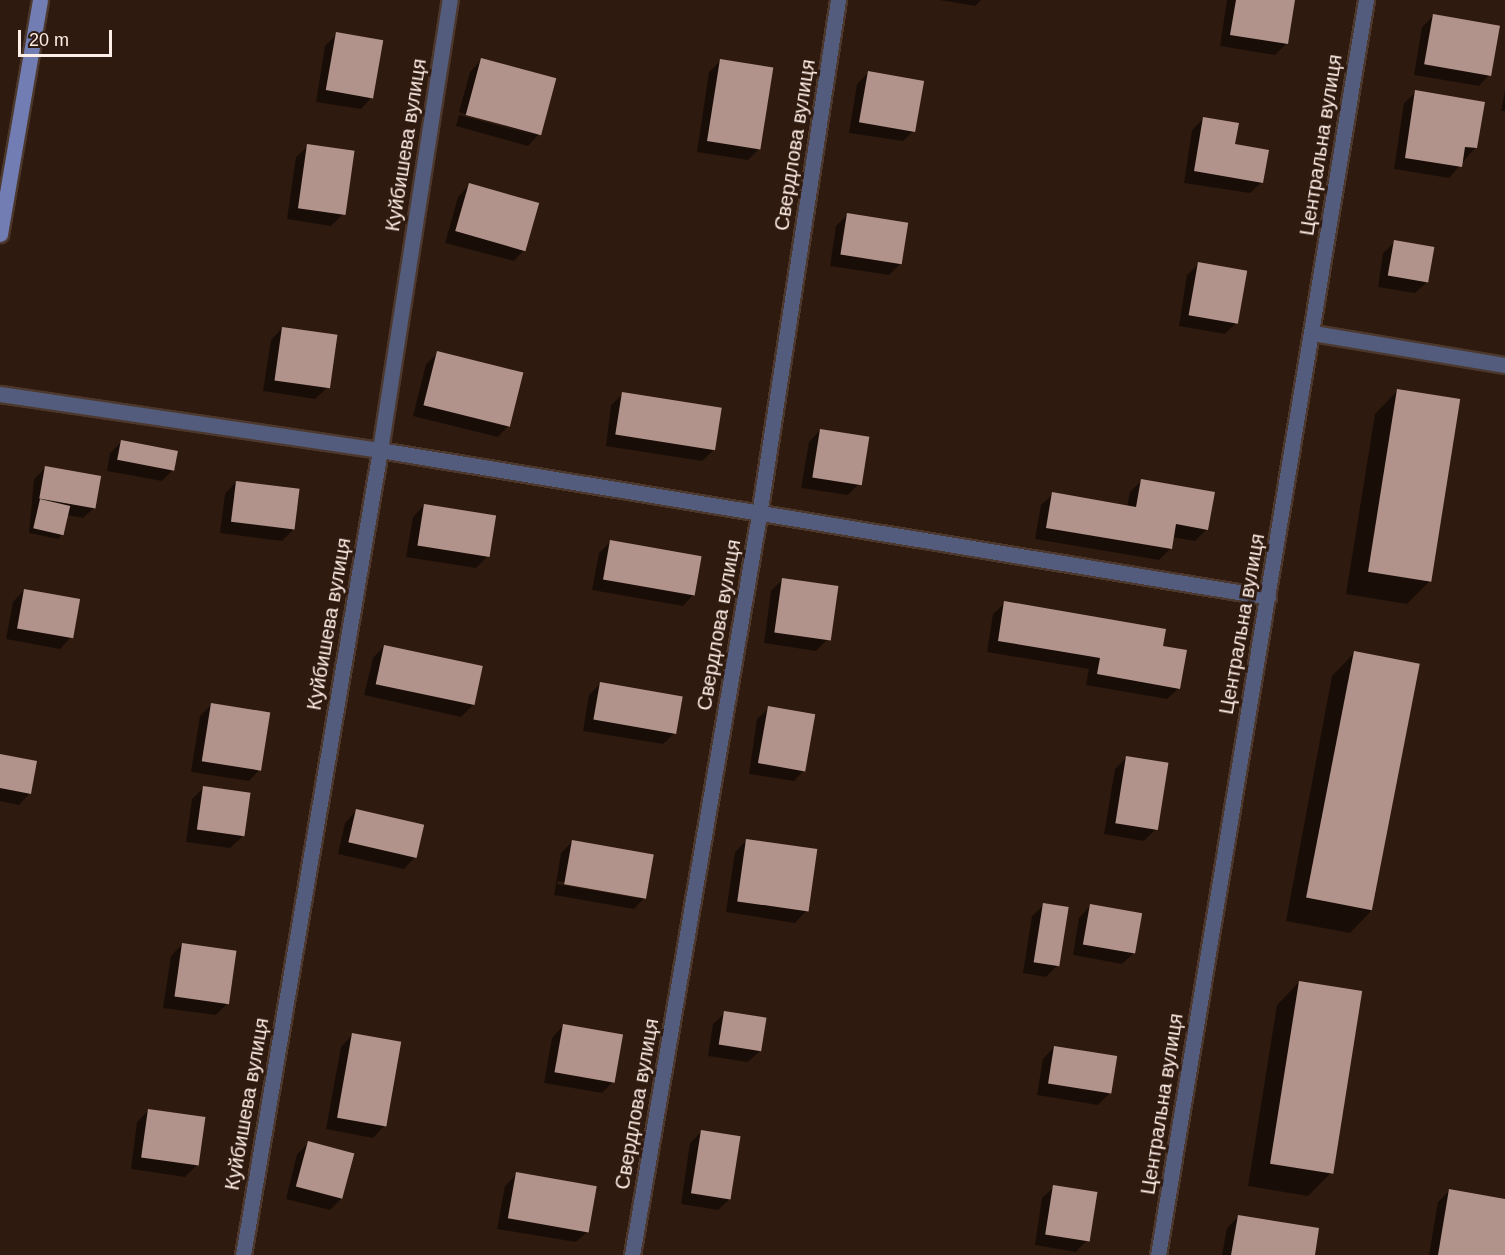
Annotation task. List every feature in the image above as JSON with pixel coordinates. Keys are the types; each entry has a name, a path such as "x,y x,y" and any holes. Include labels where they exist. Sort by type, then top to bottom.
{"main road":[{"path":"0,234 40,0"}],"street":[{"name":"Куйбишева вулиця","path":"243,1255 380,450 450,0"},
{"name":"Свердлова вулиця","path":"632,1255 759,515 838,0"},
{"name":"Центральна вулиця","path":"1158,1255 1313,333 1366,0"},
{"path":"1313,333 1505,365"},
{"path":"0,394 380,450 759,515 1268,597"}],"building":[{"path":"1236,0 1295,0 1288,44 1230,35"},
{"path":"1433,14 1500,26 1491,76 1424,64"},
{"path":"336,32 383,40 373,98 326,90"},
{"path":"481,58 556,78 541,135 466,115"},
{"path":"720,59 773,67 760,149 707,141"},
{"path":"868,71 924,81 915,132 859,122"},
{"path":"1415,90 1485,102 1477,148 1465,147 1462,167 1405,158"},
{"path":"1203,117 1239,123 1235,144 1269,150 1263,183 1194,171"},
{"path":"307,144 355,151 345,215 298,208"},
{"path":"469,183 539,203 525,251 455,231"},
{"path":"847,213 908,223 902,264 840,254"},
{"path":"1394,240 1434,247 1428,283 1388,275"},
{"path":"1198,262 1247,271 1238,324 1189,315"},
{"path":"282,327 337,335 330,388 274,380"},
{"path":"437,351 523,373 510,427 423,405"},
{"path":"1397,389 1460,399 1431,582 1368,572"},
{"path":"622,392 722,408 715,450 615,434"},
{"path":"820,429 869,437 862,485 812,477"},
{"path":"121,440 178,451 174,471 117,460"},
{"path":"45,466 101,476 95,508 39,498"},
{"path":"1141,479 1215,492 1208,530 1176,524 1172,549 1046,528 1052,492 1136,507"},
{"path":"236,481 300,489 295,529 231,522"},
{"path":"40,499 70,506 63,535 33,528"},
{"path":"424,504 496,515 490,557 417,545"},
{"path":"610,540 702,556 695,596 603,579"},
{"path":"782,578 838,586 831,640 774,632"},
{"path":"24,589 80,599 73,638 17,628"},
{"path":"1004,601 1166,629 1163,646 1187,650 1180,689 1097,674 1100,658 998,641"},
{"path":"384,645 483,666 474,705 376,684"},
{"path":"1354,651 1420,664 1372,910 1306,897"},
{"path":"600,682 683,697 676,734 593,719"},
{"path":"211,703 270,712 261,771 202,761"},
{"path":"768,706 815,714 805,771 758,763"},
{"path":"0,754 37,761 31,794 0,788"},
{"path":"1126,756 1168,763 1158,830 1115,823"},
{"path":"203,786 251,793 244,836 197,830"},
{"path":"356,809 424,825 417,858 348,842"},
{"path":"746,839 817,849 809,911 737,901"},
{"path":"572,840 654,854 646,899 564,884"},
{"path":"1043,903 1069,907 1059,966 1034,962"},
{"path":"1090,904 1142,913 1135,954 1083,944"},
{"path":"182,943 236,951 229,1004 174,996"},
{"path":"1299,981 1362,991 1333,1174 1270,1164"},
{"path":"724,1011 766,1018 761,1051 719,1045"},
{"path":"563,1024 623,1035 615,1083 554,1072"},
{"path":"352,1033 401,1042 386,1126 337,1118"},
{"path":"1054,1046 1117,1056 1111,1094 1048,1084"},
{"path":"148,1109 205,1117 199,1166 141,1158"},
{"path":"701,1130 741,1136 730,1199 691,1193"},
{"path":"308,1141 354,1153 342,1199 296,1186"},
{"path":"516,1172 597,1186 589,1233 508,1218"},
{"path":"1053,1185 1097,1192 1090,1241 1045,1234"},
{"path":"1449,1189 1505,1199 1505,1255 1438,1255"},
{"path":"1238,1215 1319,1228 1315,1255 1231,1255"}]}
